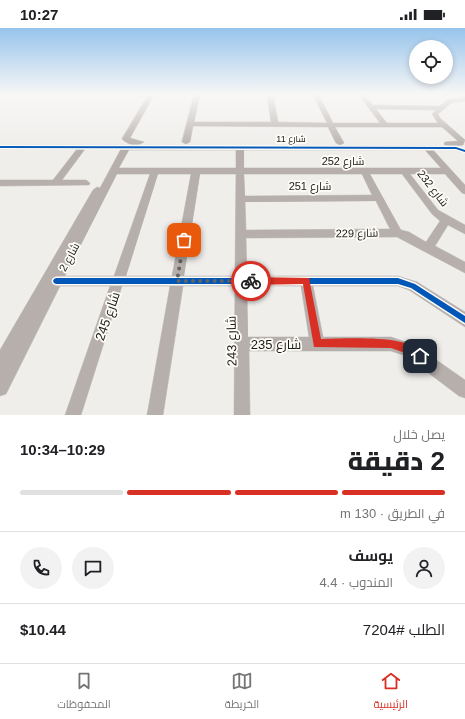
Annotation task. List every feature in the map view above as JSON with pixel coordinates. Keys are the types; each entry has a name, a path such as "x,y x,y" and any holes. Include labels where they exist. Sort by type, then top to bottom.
{"street":[{"path":"0,147 82,148 122,145 141,113"},
{"path":"186,142 193,113"},
{"path":"273,113 275,124"},
{"path":"324,113 340,143"},
{"path":"376,113 385,125"},
{"path":"436,113 435,116 462,141 457,146 465,151"},
{"path":"190,124 444,125"},
{"path":"0,141 122,145"},
{"name":"شارع 11","path":"122,145 186,142 340,143 457,146"},
{"name":"شارع 11","path":"122,145 240,148 427,148 457,146"},
{"name":"شارع 2","path":"0,365 44,295 56,282 114,171 122,145"},
{"name":"شارع 2","path":"0,388 44,295 122,145"},
{"path":"0,155 8,147"},
{"path":"55,183 82,148"},
{"name":"شارع 243","path":"240,148 242,415"},
{"path":"427,148 465,191"},
{"name":"شارع 252","path":"114,171 447,171"},
{"name":"شارع 245","path":"73,415 156,171"},
{"path":"155,415 196,171"},
{"path":"365,172 380,198 397,233"},
{"name":"شارع 232","path":"405,172 435,212 446,220 465,230"},
{"path":"0,183 86,183"},
{"name":"شارع 251","path":"240,199 380,198"},
{"path":"428,248 446,220"},
{"name":"شارع 229","path":"241,234 397,233 405,235 465,268"},
{"path":"306,281 317,344"},
{"path":"56,282 398,281 413,286 465,320"},
{"name":"شارع 235","path":"242,344 391,344 400,346 420,356 465,390"}],"cycle path":[{"path":"0,147 456,148 465,151"},
{"path":"56,281 398,281 413,286 465,320"}],"way so far":[{"path":"184,240 177,281 251,281"}],"route":[{"path":"251,281 306,281 317,344 391,344 410,350 420,356"}]}
